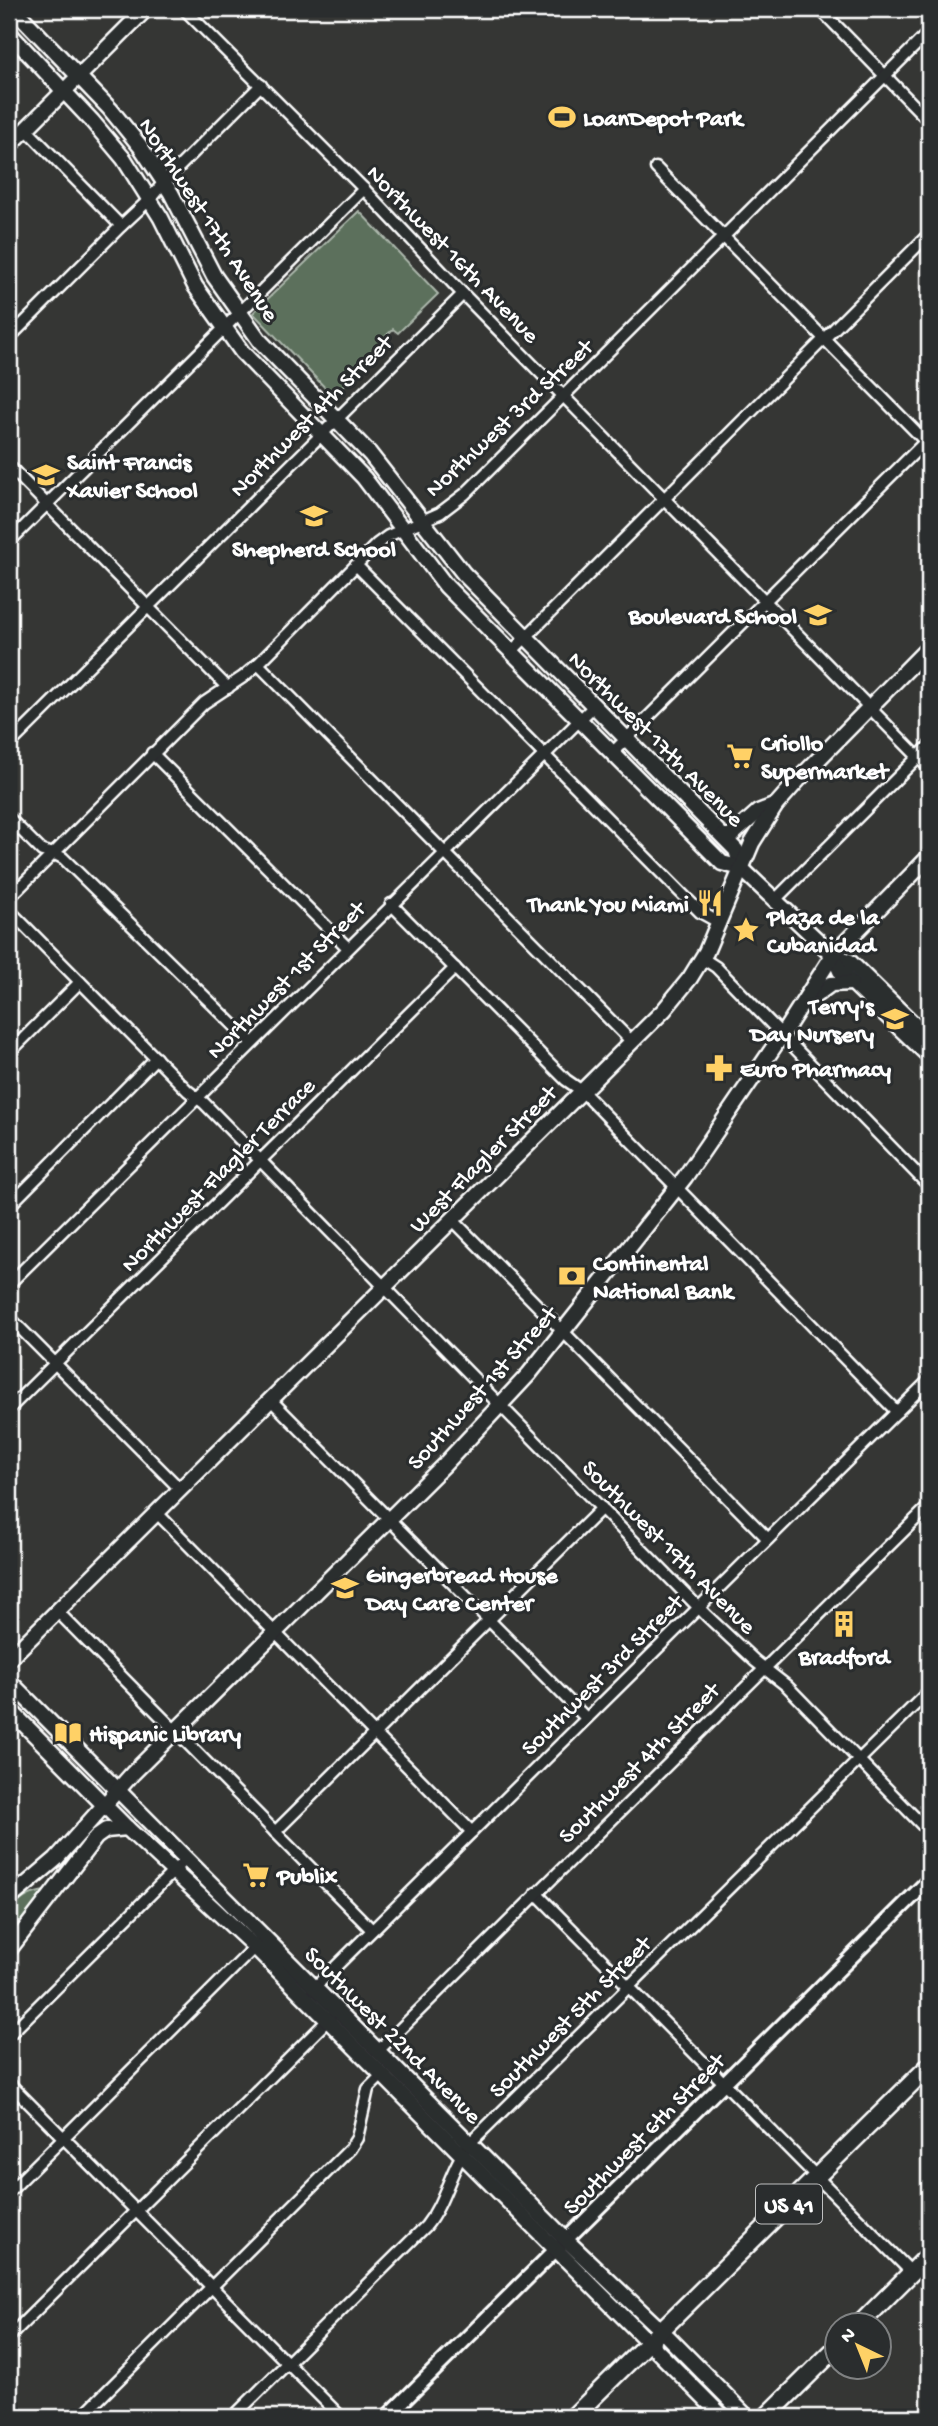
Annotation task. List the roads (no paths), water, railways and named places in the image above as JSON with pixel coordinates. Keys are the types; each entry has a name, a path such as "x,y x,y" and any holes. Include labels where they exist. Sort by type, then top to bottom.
{"main road":[{"name":"Northwest 17th Avenue","path":"9,33 110,142 150,200 195,286 223,327 263,376 364,478 446,586 722,863 741,867 736,850 456,565 391,478 273,355 238,312 214,276 164,182 130,133 13,9"},
{"path":"9,146 146,9"},
{"name":"West Flagler Street","path":"9,1659 675,997 702,958 720,923 753,842 776,804 929,647"},
{"path":"723,836 731,836 758,812 776,804"},
{"name":"Southwest 1st Street","path":"14,1895 57,1859 117,1790 500,1406 564,1331 677,1188 782,1035 833,955 929,857"},
{"path":"741,867 833,955 849,961 929,1039"},
{"path":"833,955 839,971 929,1056"},
{"path":"802,1004 831,984 851,983"},
{"name":"Southwest 22nd Avenue","path":"9,1681 186,1859 260,1942 304,1997 382,2075 565,2239 661,2329 747,2417"},
{"name":"Southwest 22nd Avenue","path":"9,1709 15,1722 127,1828 315,1986 379,2050 554,2250 723,2417"},
{"path":"9,1950 101,1832 127,1828"},
{"path":"14,1895 64,1877"},
{"name":"US 41","path":"573,2417 929,2066"},
{"path":"875,2310 929,2255"},
{"path":"766,2417 779,2411 822,2363"}],"street":[{"name":"Northwest 16th Avenue","path":"184,9 929,768"},
{"path":"820,9 929,121"},
{"name":"Northwest 3rd Street","path":"9,898 152,753 204,703 258,664 383,538 422,522 457,501 929,32"},
{"path":"9,338 150,200 164,182 261,85"},
{"path":"26,129 121,226"},
{"path":"611,754 928,442 656,168"},
{"path":"9,542 364,190"},
{"path":"511,652 929,234"},
{"name":"Northwest 4th Street","path":"9,745 463,294"},
{"path":"9,466 228,688"},
{"path":"356,565 700,912 720,923"},
{"path":"258,664 632,1042"},
{"name":"Northwest 1st Street","path":"9,1284 347,947 594,706"},
{"path":"776,899 929,746"},
{"path":"152,753 347,947"},
{"path":"9,818 39,848 64,858 251,1042"},
{"path":"391,904 566,1080 582,1091 897,1412"},
{"name":"Southwest 19th Avenue","path":"9,910 260,1160 699,1607 764,1669 786,1686 929,1832"},
{"path":"702,958 716,967 929,1186"},
{"name":"Northwest Flagler Terrace","path":"9,1409 455,968"},
{"path":"9,1054 80,982"},
{"path":"9,1206 156,1058"},
{"path":"452,1219 768,1539"},
{"path":"9,1317 180,1489"},
{"name":"Southwest 3rd Street","path":"304,1997 929,1380"},
{"path":"270,1399 586,1718"},
{"name":"Southwest 4th Street","path":"379,2050 929,1506"},
{"path":"275,1832 603,1508"},
{"path":"157,1513 472,1832"},
{"path":"57,1611 372,1930"},
{"name":"Southwest 5th Street","path":"233,2417 426,2226 465,2149 929,1691"},
{"path":"9,2035 186,1859"},
{"name":"Southwest 6th Street","path":"387,2417 929,1880"},
{"path":"536,1893 912,2273"},
{"path":"9,2192 260,1942"},
{"path":"9,2337 338,2010"},
{"path":"81,2417 355,2144 368,2089 382,2075"},
{"path":"9,2083 341,2417"}],"place":[{"name":"LoanDepot Park","path":"562,117"},
{"name":"Saint Francis Xavier School","path":"46,475"},
{"name":"Shepherd School","path":"314,516"},
{"name":"Boulevard School","path":"818,615"},
{"name":"Criollo Supermarket","path":"740,756"},
{"name":"Thank You Miami","path":"710,903"},
{"name":"Plaza de la Cubanidad","path":"746,930"},
{"name":"Terry's Day Nursery","path":"895,1019"},
{"name":"Euro Pharmacy","path":"719,1068"},
{"name":"Continental National Bank","path":"572,1276"},
{"name":"Gingerbread House Day Care Center","path":"345,1588"},
{"name":"Bradford","path":"844,1624"},
{"name":"Hispanic Library","path":"68,1733"},
{"name":"Publix","path":"256,1875"}]}
